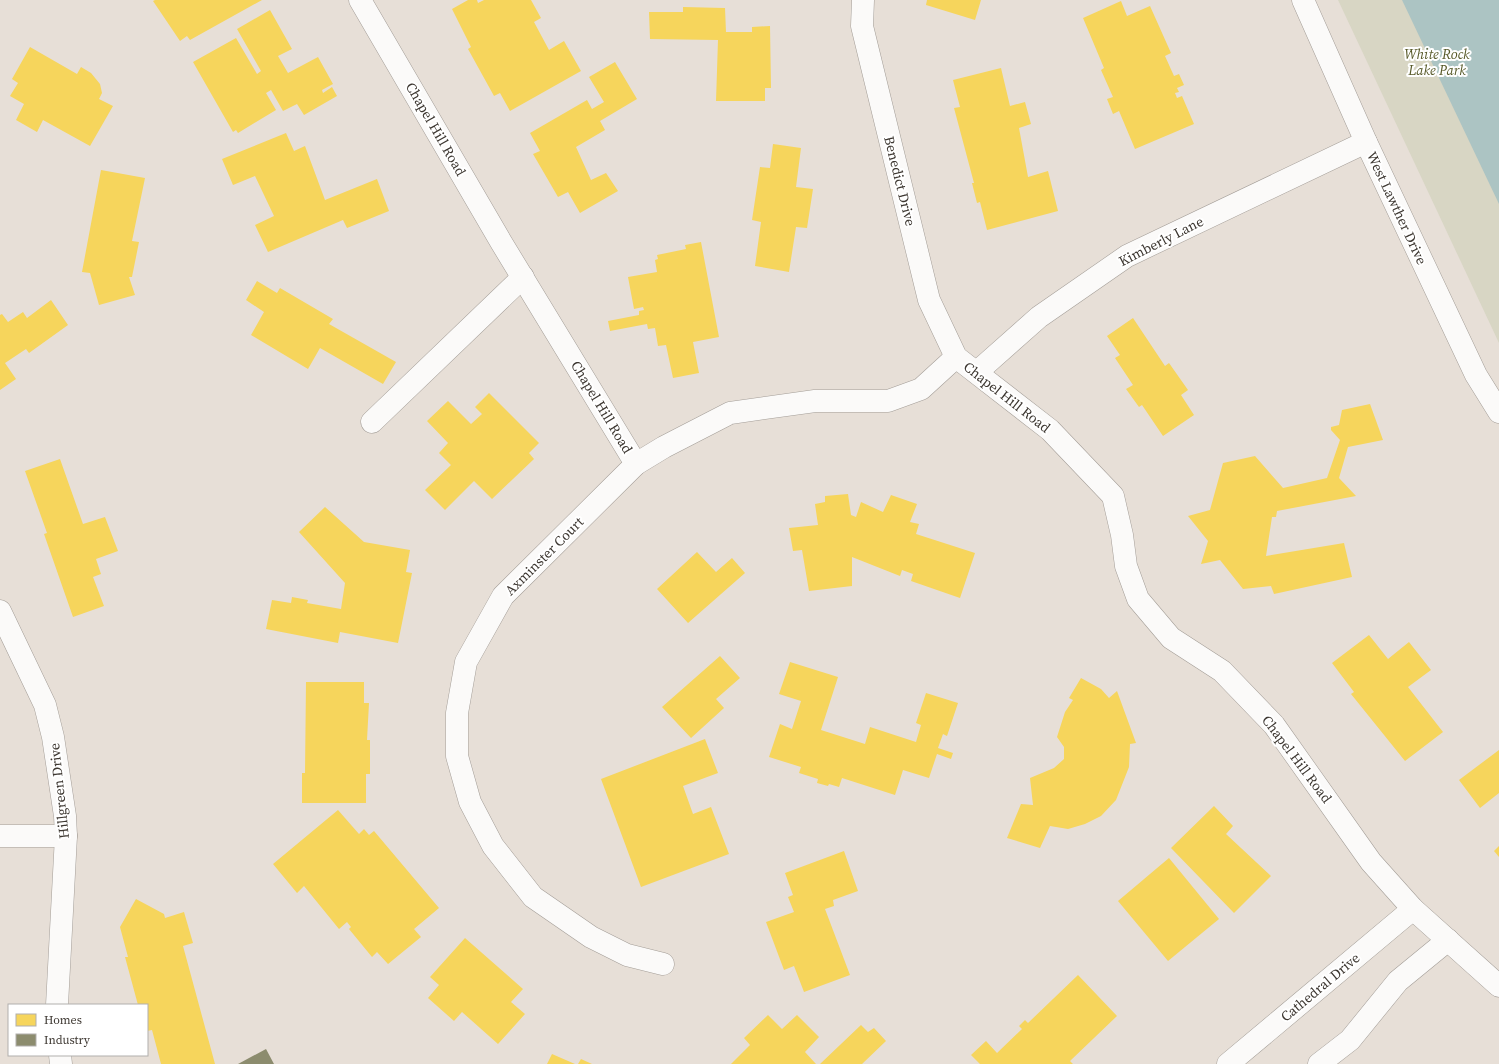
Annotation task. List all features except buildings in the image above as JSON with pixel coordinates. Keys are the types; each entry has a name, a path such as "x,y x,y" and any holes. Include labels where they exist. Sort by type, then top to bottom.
{"street":[{"name":"Chapel Hill Road","path":"360,0 523,278 636,464 664,447 730,413 815,401 888,401 921,389 956,357 1050,430 1114,496 1122,535 1126,566 1138,599 1171,638 1222,671 1274,725 1371,862 1413,909 1499,986"},
{"name":"Benedict Drive","path":"863,0 862,26 929,300 956,357"},
{"name":"West Lawther Drive","path":"1303,0 1366,142 1476,375 1499,412"},
{"name":"Kimberly Lane","path":"977,372 1039,317 1127,256 1366,142"},
{"path":"372,422 523,278"},
{"name":"Axminster Court","path":"636,464 503,596 466,662 457,713 457,756 470,802 493,846 533,897 590,937 627,955 663,964"},
{"name":"Hillgreen Drive","path":"0,611 45,705 53,737 65,816 66,836 57,1004"},
{"path":"0,836 66,836"},
{"name":"Cathedral Drive","path":"1228,1064 1413,909"},
{"path":"1319,1064 1350,1040 1398,981 1448,940"}],"green space":[{"name":"White Rock Lake Park","path":"1338,0 1499,0 1499,343"}],"water":[{"path":"1402,0 1499,0 1499,204"}]}
